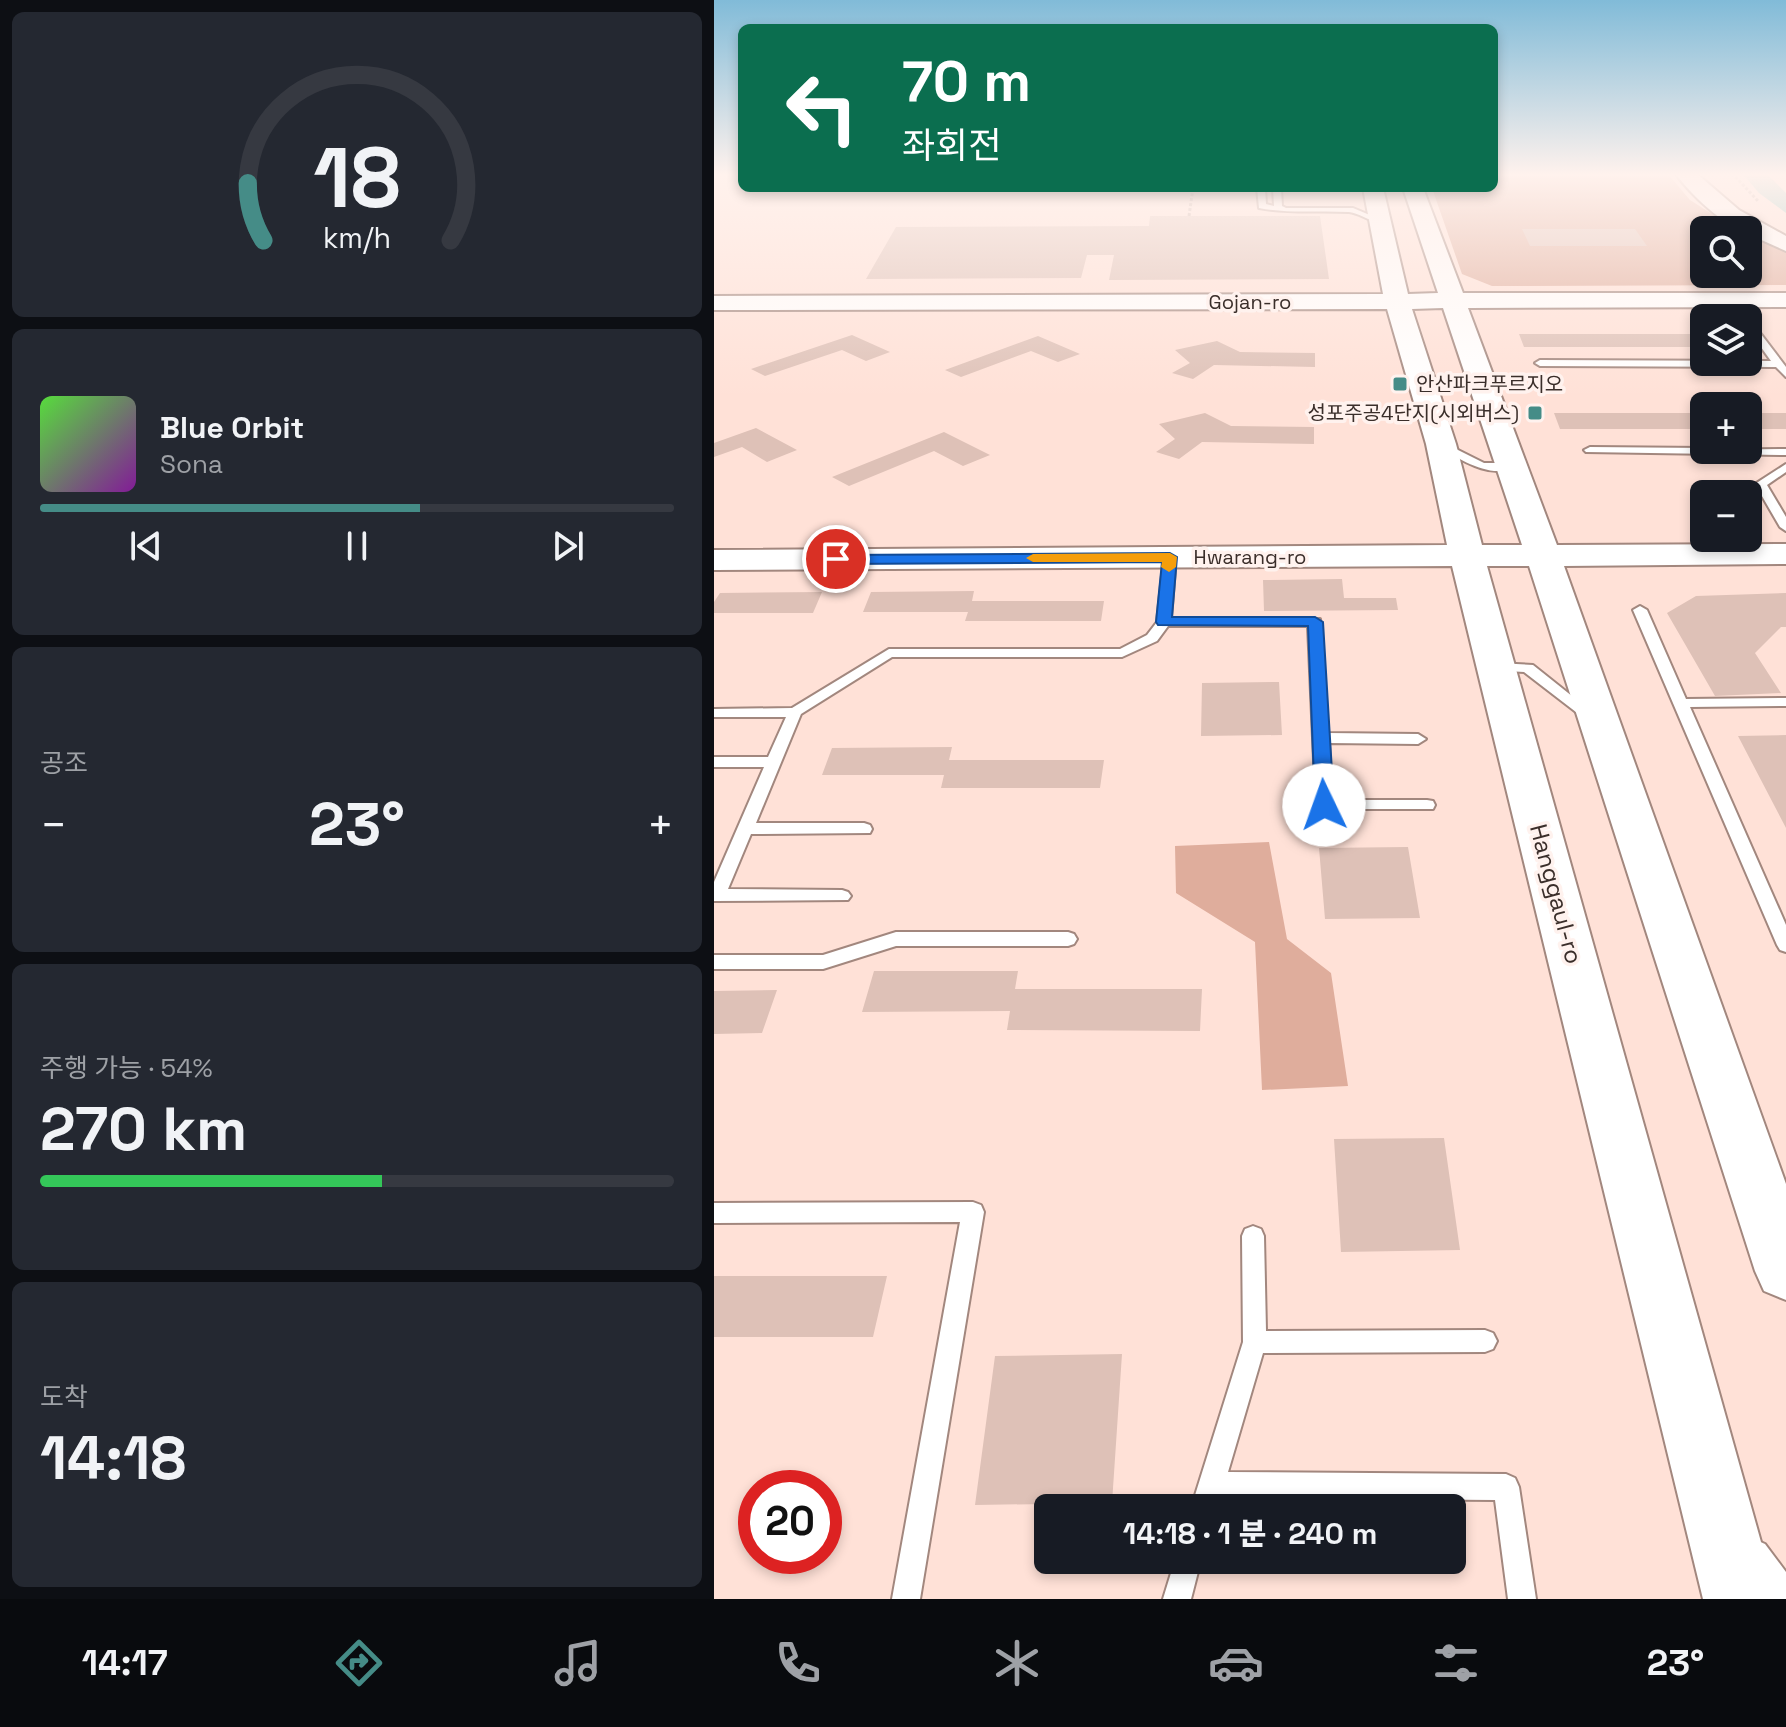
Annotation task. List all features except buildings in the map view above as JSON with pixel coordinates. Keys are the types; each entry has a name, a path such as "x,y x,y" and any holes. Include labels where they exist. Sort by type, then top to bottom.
{"street":[{"name":"Hanggaul-ro","path":"1386,248 1396,296 1441,444 1467,556 1740,1599"},
{"path":"1433,248 1543,555 1786,1271"},
{"name":"Gojan-ro","path":"714,293 1450,296 1786,291"},
{"name":"Gojan-ro","path":"714,303 1396,296"},
{"name":"Gojan-ro","path":"1450,296 1734,305 1786,300"},
{"name":"Hwarang-ro","path":"714,560 1786,554"}],"lane":[{"path":"1762,340 1781,362"},
{"path":"1540,363 1781,362"},
{"path":"1441,444 1482,466 1511,466"},
{"path":"1590,450 1786,452"},
{"path":"1786,467 1761,484 1786,527"},
{"path":"714,713 795,712 889,653 1122,653 1152,638 1164,622 1170,557"},
{"path":"1640,610 1786,945"},
{"path":"1164,622 1315,622 1324,805 1427,805"},
{"path":"1496,667 1528,668 1601,725"},
{"path":"1681,703 1786,702"},
{"path":"795,712 716,895 842,896"},
{"path":"1321,738 1418,739"},
{"path":"714,762 774,762"},
{"path":"746,828 864,829"},
{"path":"714,962 823,962 896,939 1068,939"},
{"path":"714,1213 973,1212 906,1599"},
{"path":"1209,1494 1255,1342 1253,1236"},
{"path":"1255,1342 1485,1341"},
{"path":"1297,1494 1506,1487 1522,1599"},
{"path":"1712,1493 1786,1594"},
{"path":"1177,1599 1184,1574"}],"shaded area":[{"path":"1453,248 1690,248 1690,285 1492,286 1462,274"},
{"path":"1762,248 1786,251 1786,285 1762,285"},
{"path":"1269,842 1287,939 1331,973 1348,1086 1262,1090 1255,942 1176,893 1175,846"}],"slow traffic":[{"path":"1033,558 1170,557 1169,567"}],"place":[{"name":"안산파크푸르지오","path":"1400,384"},
{"name":"성포주공4단지(시외버스)","path":"1535,413"}],"route":[{"path":"836,559 1170,557 1164,622 1315,622 1324,805"}]}
